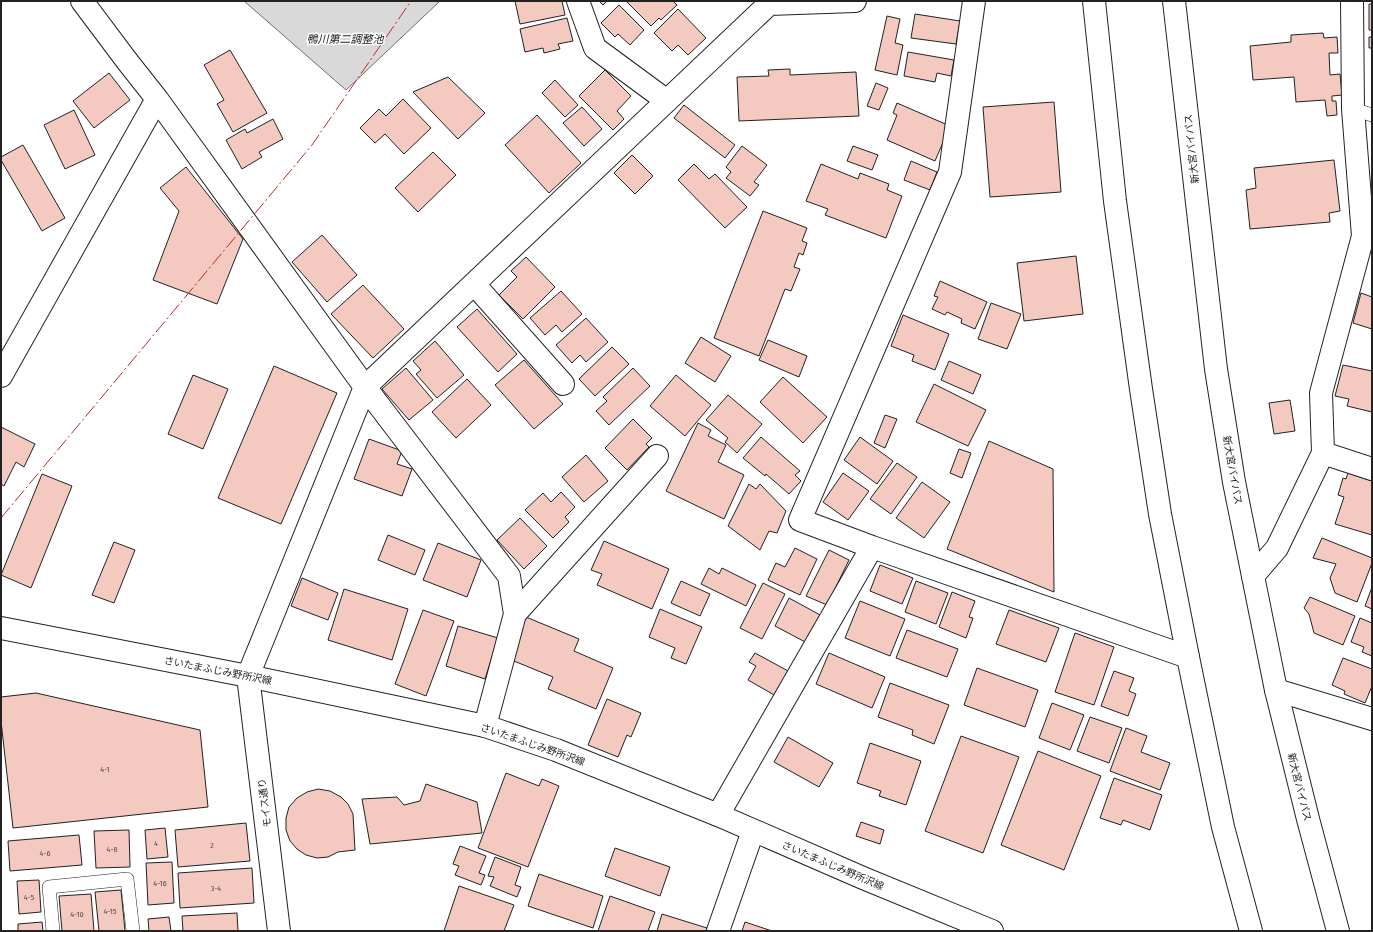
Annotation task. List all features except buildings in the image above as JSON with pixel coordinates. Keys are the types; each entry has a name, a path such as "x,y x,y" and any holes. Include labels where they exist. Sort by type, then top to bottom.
{"main road":[{"path":"82,1 127,61 158,98 365,387 509,576 515,614 485,726"},
{"path":"578,1 595,48 667,101"},
{"path":"248,676 365,387 770,3 856,1"},
{"path":"974,1 950,172 800,520 872,547 1188,657"},
{"path":"1094,1 1115,201 1160,514 1223,827 1251,931"},
{"name":"新大宮バイパス","path":"1174,1 1216,369 1234,482 1276,690 1338,931"},
{"path":"1253,576 1277,548 1323,453 1321,393 1368,237 1363,112 1352,1"},
{"path":"1,376 158,98"},
{"path":"474,284 563,384"},
{"path":"1323,453 1372,469"},
{"path":"515,614 657,456"},
{"path":"718,815 872,547"},
{"name":"さいたまふじみ野所沢線","path":"1,628 248,676 485,726 556,750 718,815 863,878 992,931"},
{"name":"モイス通り","path":"248,676 279,931"},
{"path":"1276,690 1372,718"},
{"path":"718,931 753,831"}],"lane":[{"path":"53,931 49,887 127,879 133,931"}],"water":[{"name":"鴨川第二調整池","path":"244,1 440,1 346,90"}],"power":[{"path":"1,518 312,145 411,1"}]}
